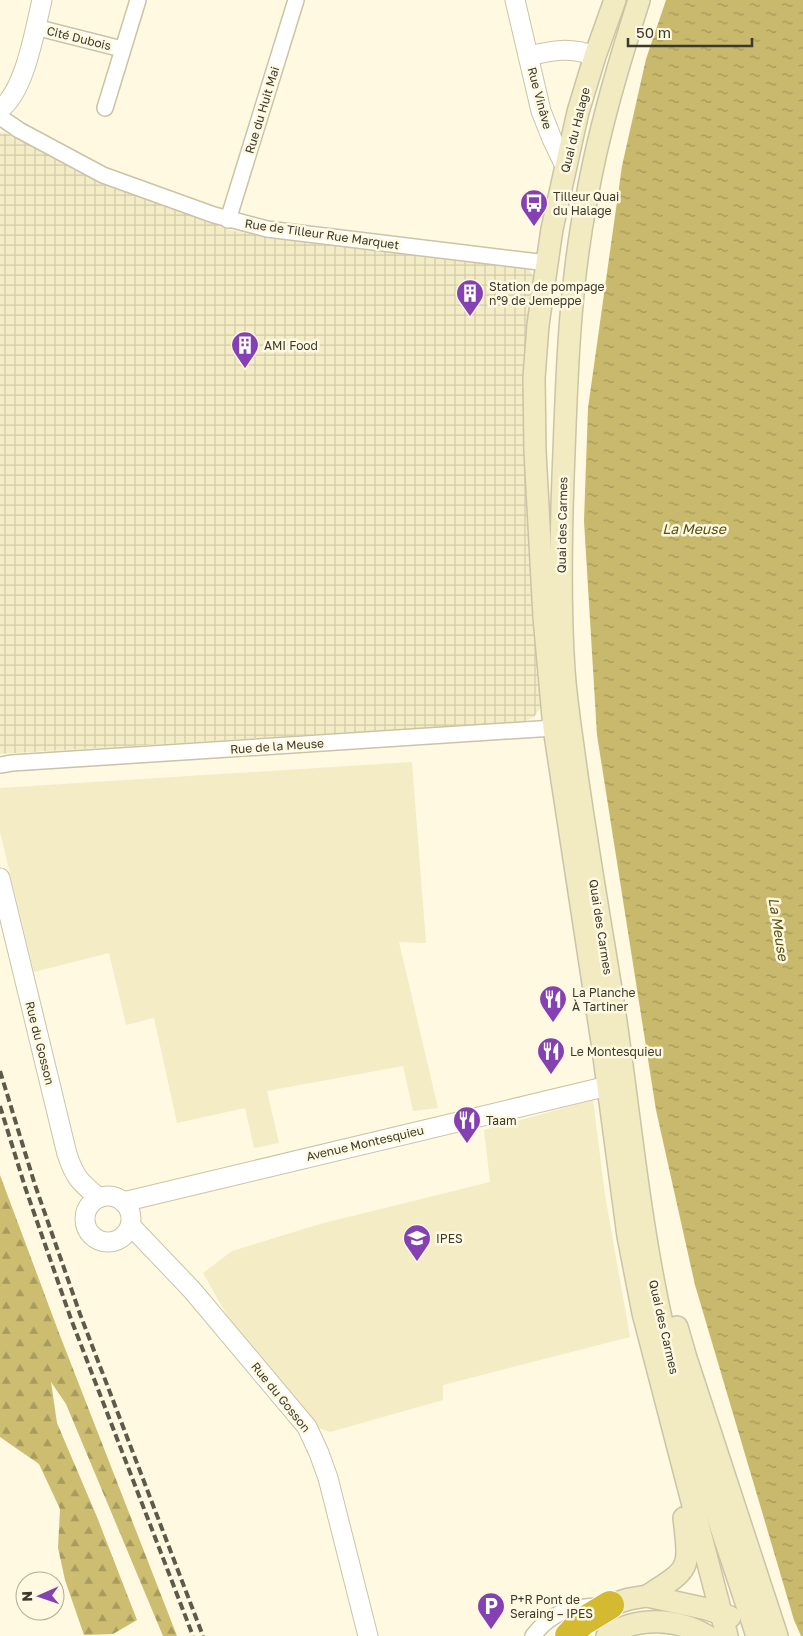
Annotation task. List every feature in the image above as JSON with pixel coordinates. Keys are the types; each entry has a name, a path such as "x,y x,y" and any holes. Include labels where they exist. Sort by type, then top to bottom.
{"highway":[{"path":"569,1636 582,1622 610,1606"}],"main road":[{"name":"Quai du Halage","path":"547,262 552,228 578,112 615,0"},
{"name":"Quai du Halage","path":"585,204 604,118 639,0"},
{"path":"585,204 579,178 604,77 595,56"},
{"name":"Quai des Carmes","path":"585,204 568,346 561,516 564,673 579,791 613,1006 652,1275 672,1366 703,1472 757,1636"},
{"name":"Quai des Carmes","path":"547,262 538,326 534,396 544,617 554,728 608,1086 628,1236 643,1313 720,1613 728,1636"},
{"path":"638,1185 650,1212 662,1270 686,1358 777,1636"},
{"path":"647,1596 674,1579 686,1564 688,1549 675,1436"},
{"path":"610,1606 629,1599 647,1596 720,1613 743,1624 757,1636"},
{"path":"607,1636 631,1624 653,1621 685,1627 707,1636"}],"street":[{"path":"0,109 6,104 15,90 24,68 42,0"},
{"name":"Cité Dubois","path":"105,108 138,0"},
{"name":"Rue du Huit Mai","path":"228,220 296,0"},
{"name":"Rue Vinâve","path":"515,0 543,118 565,166"},
{"name":"Cité Dubois","path":"35,27 122,50"},
{"name":"Rue Vinâve","path":"528,56 569,49 595,56"},
{"name":"Rue de Tilleur Rue Marquet","path":"0,117 20,130 103,175 228,220 275,230 547,262"},
{"name":"Rue de la Meuse","path":"0,765 12,762 554,728"},
{"name":"Rue du Gosson","path":"0,878 67,1154 74,1173 81,1183 100,1198 107,1196 116,1197 129,1208 130,1226 192,1290 307,1427 328,1478 368,1636"},
{"name":"Avenue Montesquieu","path":"123,1202 608,1086"},
{"path":"100,1198 93,1202 85,1218 86,1227 95,1238 102,1242 119,1240 125,1235 130,1226"},
{"path":"533,1636 540,1626 553,1616 567,1610 585,1606 610,1606"}],"shaded area":[{"path":"0,132 15,136 75,170 111,186 234,231 529,269 534,277 529,317 542,701 534,717 525,721 486,724 0,754"},
{"path":"412,762 426,943 399,942 438,1108 413,1111 403,1066 267,1091 279,1143 254,1148 245,1108 177,1123 154,1018 126,1025 109,953 34,972 0,832 0,788"},
{"name":"IPES","path":"593,1100 605,1195 630,1337 443,1385 443,1400 330,1432 313,1426 237,1333 203,1273 232,1251 320,1224 490,1182 484,1130"}],"green space":[{"path":"0,1175 59,1333 177,1636 163,1636 66,1404 51,1382 57,1423 97,1517 137,1620 113,1634 84,1635 65,1580 65,1571 63,1571 58,1548 60,1509 39,1464 0,1437"}],"water":[{"name":"La Meuse","path":"666,0 803,0 803,1636 801,1636 794,1620 695,1285 656,1110 597,735 584,521 588,408 622,166 646,59"}],"railway":[{"path":"0,1071 35,1185 80,1314 203,1636"},
{"path":"0,1106 25,1187 71,1319 193,1636"}],"place":[{"name":"Tilleur Quai du Halage","path":"534,227"},
{"name":"Station de pompage n°9 de Jemeppe","path":"470,317"},
{"name":"AMI Food","path":"245,369"},
{"name":"La Planche À Tartiner","path":"553,1023"},
{"name":"Le Montesquieu","path":"551,1075"},
{"name":"Taam","path":"467,1144"},
{"name":"IPES","path":"417,1262"},
{"name":"P+R Pont de Seraing – IPES","path":"491,1630"}]}
